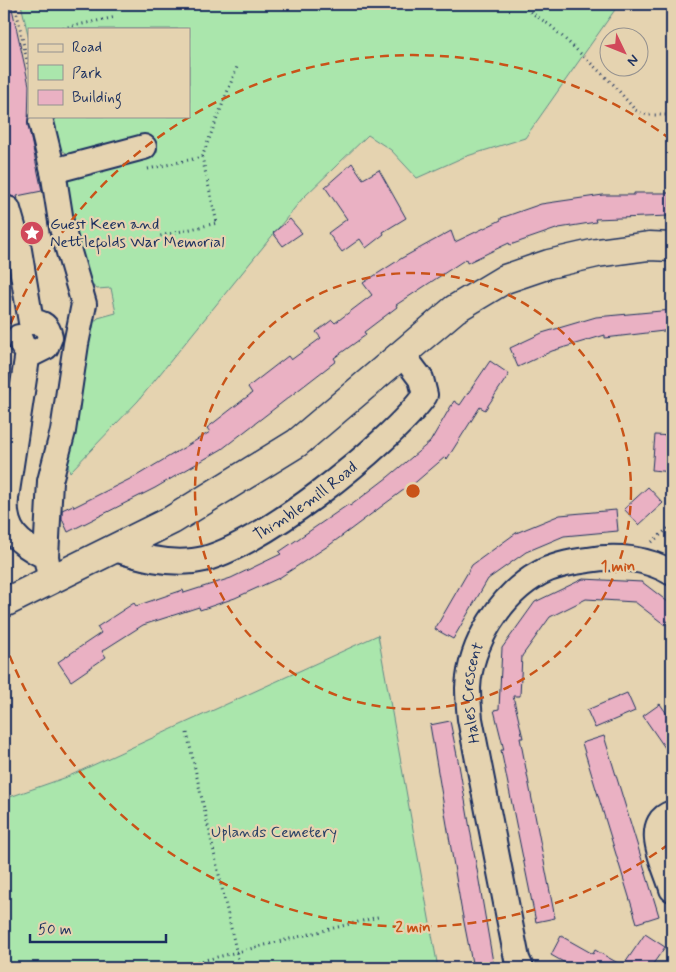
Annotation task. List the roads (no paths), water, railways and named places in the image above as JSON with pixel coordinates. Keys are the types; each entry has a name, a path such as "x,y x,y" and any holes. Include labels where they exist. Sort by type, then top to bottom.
{"main road":[{"path":"4,603 49,569 115,549 174,518 297,444 403,355 455,308 505,279 549,264 597,253 649,246 672,247"},
{"path":"432,330 515,292 551,280 602,268 672,264"}],"street":[{"path":"41,122 53,171 62,228 84,304 63,431 50,481 49,569"},
{"path":"53,171 146,158"},
{"path":"8,209 18,244 21,337 5,509 16,538 49,569"},
{"name":"Thimblemill Road","path":"115,549 158,561 195,561 231,550 271,527 355,465 416,408 425,395 421,379 403,355"},
{"name":"Hales Crescent","path":"521,968 517,959 470,719 468,688 473,660 484,633 497,611 514,592 540,574 565,563 613,556 653,564 672,573"},
{"path":"672,813 663,817 658,823 656,834 672,889"}],"place":[{"name":"Guest Keen and Nettlefolds War Memorial","path":"32,233"}],"park label":[{"name":"Uplands Cemetery","path":"274,832"}]}
